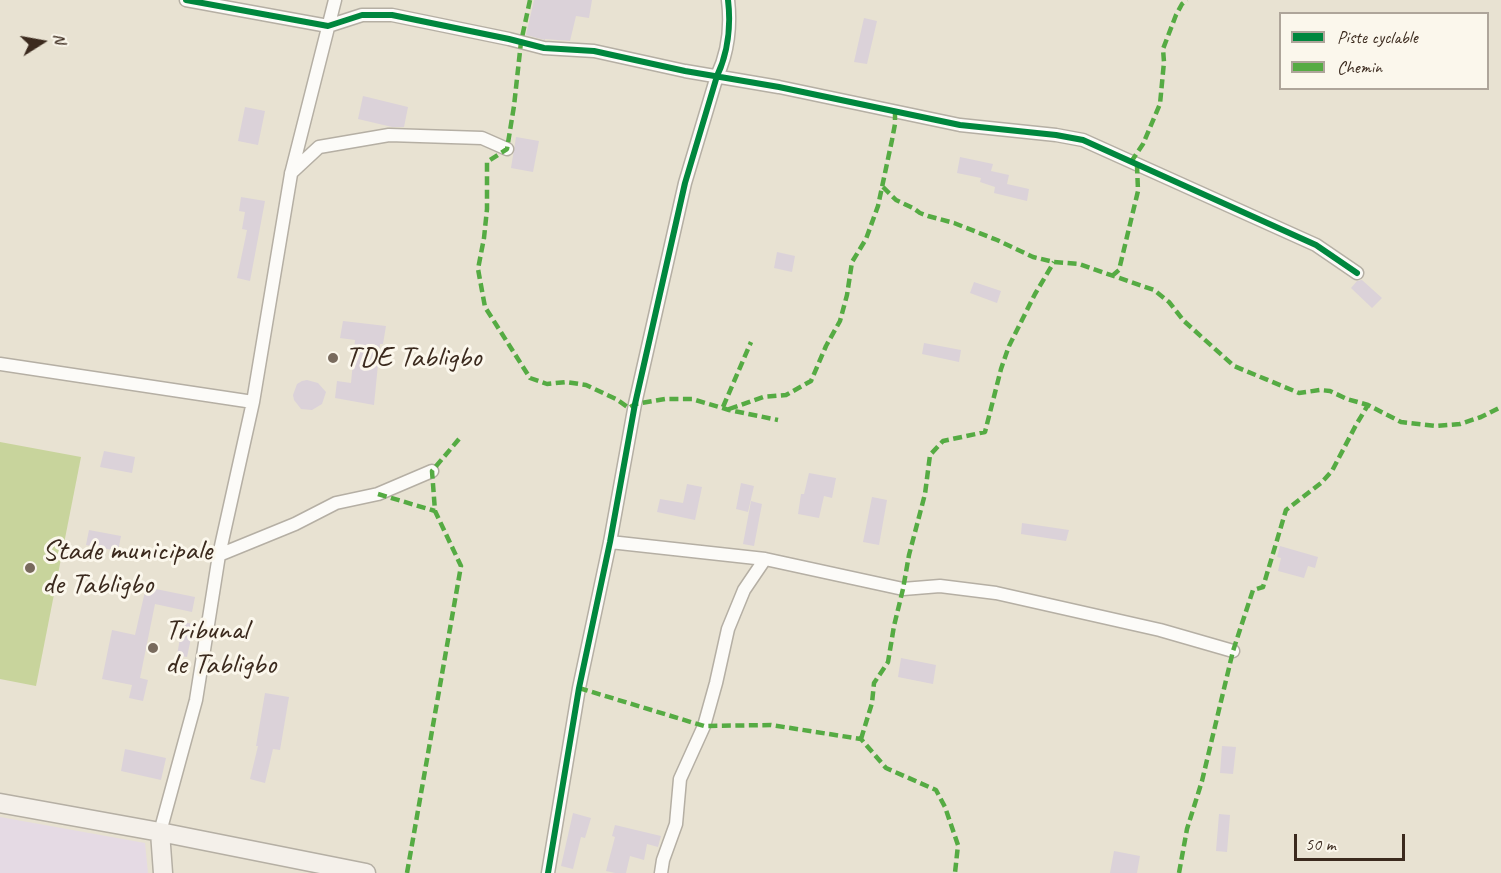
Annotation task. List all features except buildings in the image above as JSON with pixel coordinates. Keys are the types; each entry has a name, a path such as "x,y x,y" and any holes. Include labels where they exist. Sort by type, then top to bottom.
{"street":[{"path":"186,0 328,26 362,15 392,15 544,48 594,51 686,71 872,105 960,125 1083,140 1316,245 1357,273"},
{"path":"163,873 160,832 196,700 219,555 253,402 291,174 334,0"},
{"path":"548,873 579,688 610,542 635,404 682,194 717,76 723,63 730,18 728,0"},
{"path":"291,174 319,147 389,135 482,138 507,149"},
{"path":"0,364 253,402"},
{"path":"219,555 295,524 336,503 378,494 432,471"},
{"path":"610,542 765,559 903,589 940,586 996,593 1160,630 1233,651"},
{"path":"662,873 663,860 676,824 680,779 704,726 728,629 744,590 765,559"},
{"path":"0,802 366,873"}],"shaded area":[{"path":"0,817 145,843 148,873 0,873"}],"green space":[{"name":"Stade municipale de Tabligbo","path":"0,442 81,457 36,686 0,679"}],"marked path":[{"path":"530,0 521,42 507,149 487,162 487,209 478,269 485,307 530,378 547,384 566,382 586,385 616,399 629,408 635,404 665,399 692,399 729,410 778,420"},
{"path":"1131,162 1143,144 1160,104 1163,49 1176,15 1187,0"},
{"path":"729,409 763,397 786,395 811,381 840,321 852,262 866,239 878,206 895,124 895,110"},
{"path":"1112,276 1119,270 1138,191 1137,165"},
{"path":"883,187 896,200 920,213 954,223 1033,257 1079,264 1154,290 1169,302 1184,321 1234,366 1299,393 1330,391 1368,405 1401,422 1436,426 1460,424 1501,407"},
{"path":"861,739 872,703 874,683 888,662 909,555 925,494 930,455 943,441 985,432 1009,346 1054,262"},
{"path":"723,407 751,342"},
{"path":"1179,873 1187,829 1202,781 1233,651 1253,590 1263,587 1286,510 1321,483 1332,471 1368,405"},
{"path":"407,873 461,566 435,511 432,471 459,439"},
{"path":"378,494 435,511"},
{"path":"579,688 704,726 771,725 861,739 886,768 936,790 945,807 958,845 955,873"}],"cycle path":[{"path":"186,0 328,26 362,15 392,15 544,48 594,51 960,125 1083,140 1316,245 1357,273"},
{"path":"548,873 579,688 610,542 635,404 685,183 726,48 729,29 728,0"}],"place":[{"name":"TDE Tabligbo","path":"333,358"},
{"name":"Stade municipale de Tabligbo","path":"30,568"},
{"name":"Tribunal de Tabligbo","path":"153,648"}]}
